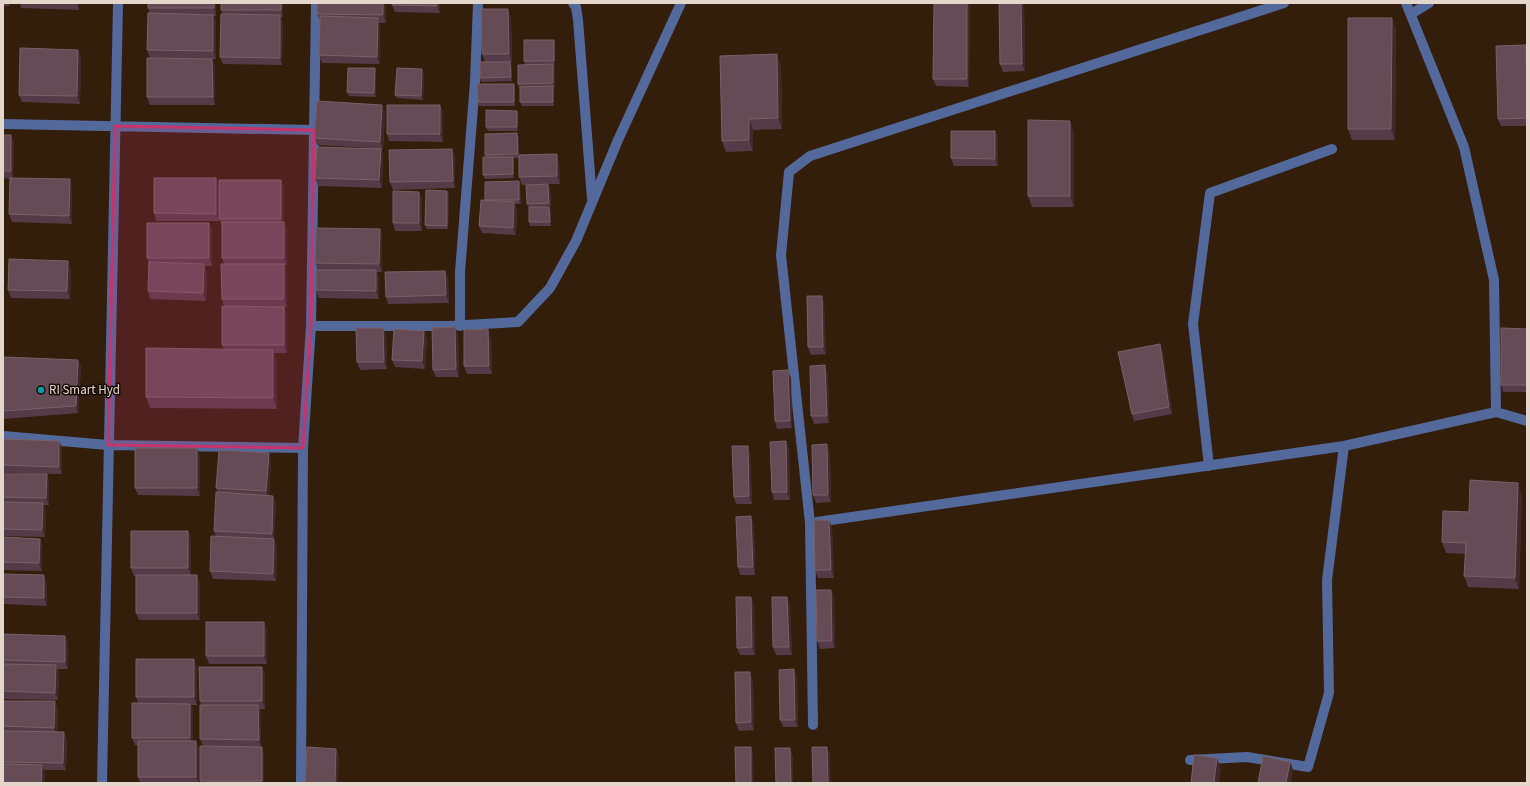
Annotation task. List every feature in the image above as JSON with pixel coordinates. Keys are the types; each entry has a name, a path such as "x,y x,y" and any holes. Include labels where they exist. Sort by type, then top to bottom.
{"street":[{"path":"102,783 114,126 118,3"},
{"path":"301,783 303,448 311,326 316,3"},
{"path":"460,326 460,272 475,82 478,3"},
{"path":"573,3 576,7 578,20 592,202"},
{"path":"311,326 460,326 518,322 550,288 576,241 618,140 681,3"},
{"path":"813,725 810,523 781,255 788,172 810,156 1284,3"},
{"path":"1406,3 1464,147 1494,280 1496,412"},
{"path":"1411,14 1429,3"},
{"path":"3,124 314,130"},
{"path":"1209,466 1193,324 1210,193 1332,149"},
{"path":"810,523 1344,446 1496,412 1527,421"},
{"path":"3,436 108,445 303,448"},
{"path":"1190,760 1247,757 1308,767 1329,693 1327,580 1344,446"}],"highlighted area":[{"path":"115,126 314,130 311,326 303,448 108,445"}],"building":[{"path":"148,3 214,3 214,8 148,8"},
{"path":"221,3 281,3 281,10 221,10"},
{"path":"317,3 383,3 383,15 317,14"},
{"path":"392,3 437,3 437,6 392,5"},
{"path":"934,3 967,3 967,79 933,79"},
{"path":"999,3 1021,3 1022,64 1000,64"},
{"path":"481,9 508,9 509,54 482,54"},
{"path":"148,13 213,15 213,51 147,50"},
{"path":"221,14 280,15 280,58 220,57"},
{"path":"320,16 378,18 377,57 319,55"},
{"path":"1348,18 1392,18 1391,129 1348,129"},
{"path":"524,40 554,40 554,61 524,61"},
{"path":"1526,45 1527,118 1498,119 1496,46"},
{"path":"20,48 78,50 77,96 19,95"},
{"path":"777,54 778,118 749,119 749,140 722,141 720,56"},
{"path":"147,58 212,59 213,97 147,97"},
{"path":"480,62 510,62 511,77 480,78"},
{"path":"553,64 553,83 518,84 518,65"},
{"path":"348,68 375,68 374,93 347,92"},
{"path":"397,68 422,69 421,96 395,95"},
{"path":"477,84 514,84 514,102 478,102"},
{"path":"553,86 553,102 520,102 520,87"},
{"path":"317,101 382,105 380,142 314,138"},
{"path":"387,105 440,105 440,134 387,134"},
{"path":"486,110 517,111 517,127 486,127"},
{"path":"1028,120 1070,121 1070,196 1028,196"},
{"path":"951,131 995,131 995,159 951,158"},
{"path":"517,133 518,154 485,155 485,134"},
{"path":"3,135 11,135 11,171 3,171"},
{"path":"317,147 381,149 379,180 315,178"},
{"path":"452,149 453,181 390,182 389,150"},
{"path":"557,154 557,176 519,177 519,155"},
{"path":"483,157 513,157 513,174 483,175"},
{"path":"10,178 70,179 69,216 9,214"},
{"path":"154,178 216,178 216,214 154,213"},
{"path":"219,180 281,180 281,219 219,219"},
{"path":"519,181 519,200 485,200 485,182"},
{"path":"548,184 549,203 527,204 526,185"},
{"path":"426,190 447,191 447,226 425,225"},
{"path":"393,191 419,192 419,223 393,223"},
{"path":"481,200 514,202 513,228 479,226"},
{"path":"529,207 549,207 550,222 529,222"},
{"path":"222,222 284,222 284,258 222,258"},
{"path":"147,223 209,223 209,258 147,258"},
{"path":"316,228 380,229 379,264 315,263"},
{"path":"9,259 68,261 67,291 8,290"},
{"path":"149,262 204,264 203,293 148,291"},
{"path":"221,264 284,264 284,299 222,299"},
{"path":"316,270 376,270 376,291 316,290"},
{"path":"445,271 446,295 386,297 385,272"},
{"path":"807,296 822,296 823,347 808,347"},
{"path":"222,306 284,307 284,345 222,345"},
{"path":"455,327 456,369 433,370 432,328"},
{"path":"356,328 383,328 384,362 357,362"},
{"path":"1501,328 1527,329 1527,385 1501,385"},
{"path":"394,329 424,331 422,361 392,360"},
{"path":"488,329 489,366 464,366 464,330"},
{"path":"1160,344 1169,407 1132,414 1118,352"},
{"path":"146,348 273,350 273,398 146,397"},
{"name":"RI Smart Hyd","path":"3,357 78,360 76,406 3,411"},
{"path":"825,365 827,416 811,416 810,366"},
{"path":"788,370 790,421 775,421 773,371"},
{"path":"3,439 59,441 59,467 3,465"},
{"path":"786,441 787,492 772,492 770,442"},
{"path":"827,444 828,495 813,495 812,445"},
{"path":"732,446 748,446 749,496 734,497"},
{"path":"135,448 197,448 197,488 135,488"},
{"path":"219,450 269,453 266,491 216,488"},
{"path":"3,474 47,474 46,498 3,497"},
{"path":"1470,480 1518,483 1515,578 1464,576 1466,543 1442,542 1443,511 1469,512"},
{"path":"216,492 273,496 272,534 214,531"},
{"path":"3,502 43,503 42,530 3,529"},
{"path":"751,516 753,567 738,567 736,517"},
{"path":"814,520 829,520 831,570 815,570"},
{"path":"131,531 188,531 188,568 131,568"},
{"path":"211,536 274,539 273,574 210,571"},
{"path":"3,537 40,539 39,563 3,562"},
{"path":"3,574 44,575 44,598 3,597"},
{"path":"136,575 197,575 197,613 136,613"},
{"path":"816,590 831,590 832,641 817,641"},
{"path":"736,597 751,597 752,647 737,648"},
{"path":"772,597 787,597 789,647 773,647"},
{"path":"206,622 264,622 264,656 206,656"},
{"path":"3,634 65,636 65,662 3,660"},
{"path":"136,659 194,659 194,697 136,697"},
{"path":"3,664 56,665 55,693 3,691"},
{"path":"199,667 262,667 262,701 200,701"},
{"path":"794,669 795,720 780,720 779,670"},
{"path":"735,672 750,672 751,722 736,723"},
{"path":"3,701 55,701 54,728 3,726"},
{"path":"132,703 190,704 190,738 132,738"},
{"path":"200,705 258,705 259,740 200,739"},
{"path":"3,731 64,732 63,763 3,762"},
{"path":"138,741 196,741 196,777 138,777"},
{"path":"200,746 262,747 262,781 200,781"},
{"path":"307,747 336,749 335,783 305,783"},
{"path":"735,747 751,747 751,783 736,783"},
{"path":"812,747 827,747 828,783 813,783"},
{"path":"775,748 790,748 791,783 776,783"},
{"path":"1194,755 1217,758 1214,783 1191,783"},
{"path":"1263,756 1290,762 1286,783 1258,783"},
{"path":"3,764 42,765 41,783 3,783"}],"place":[{"name":"RI Smart Hyd","path":"41,390"}]}
